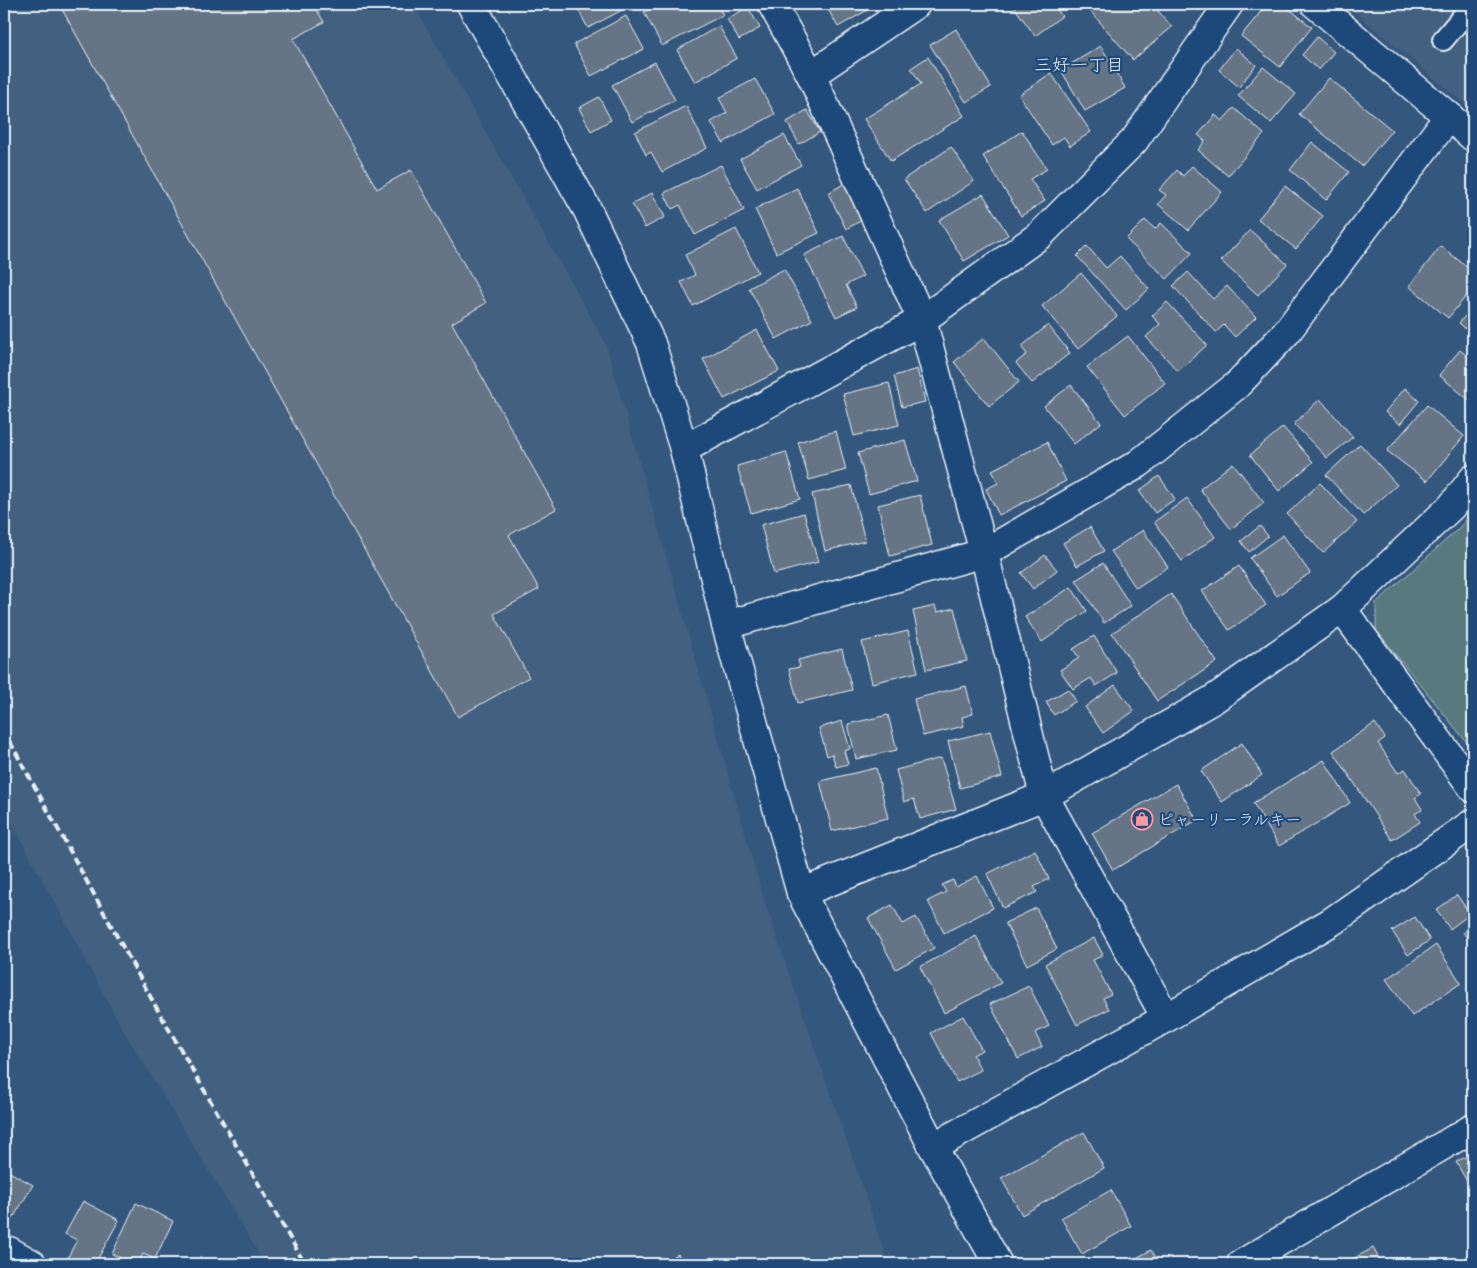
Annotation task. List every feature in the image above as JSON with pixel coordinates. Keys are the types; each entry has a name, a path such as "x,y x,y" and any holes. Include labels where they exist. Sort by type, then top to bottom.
{"street":[{"path":"471,4 587,209 650,344 684,449 726,625 801,893 933,1147 998,1264"},
{"path":"772,4 811,75 922,320 984,553 1044,796 1166,1018"},
{"path":"811,75 916,4"},
{"path":"684,449 922,320 1040,235 1134,141 1229,4"},
{"path":"1315,4 1473,137"},
{"path":"726,625 984,553 1138,464 1237,385 1286,333 1449,116"},
{"path":"801,893 1044,796 1214,699 1342,609 1451,507 1473,479"},
{"path":"1342,609 1473,788"},
{"path":"933,1147 1166,1018 1331,922 1473,823"},
{"path":"1240,1264 1473,1128"},
{"path":"4,1258 9,1251 32,1264"}],"lane":[{"path":"1443,40 1473,4"}],"shaded area":[{"path":"4,4 413,4 606,344 764,900 889,1264 265,1264 122,1028 4,809"},
{"path":"1345,4 1473,4 1473,111"}],"green space":[{"path":"1473,512 1473,750 1376,630 1376,603 1457,530"}],"building":[{"path":"59,4 313,4 324,22 293,39 377,189 411,170 486,303 452,323 556,509 509,535 539,589 494,614 529,677 458,717"},
{"path":"575,4 623,4 626,8 588,28"},
{"path":"660,4 717,4 723,15 662,46 644,12"},
{"path":"825,4 878,4 838,27"},
{"path":"1012,4 1053,4 1062,16 1035,36"},
{"path":"1084,4 1152,4 1172,27 1133,60"},
{"path":"1267,4 1283,4 1312,27 1280,67 1241,36"},
{"path":"748,7 760,28 739,40 727,19"},
{"path":"626,16 644,49 591,76 574,44"},
{"path":"719,26 737,58 695,82 677,50"},
{"path":"956,29 991,87 966,102 930,45"},
{"path":"1317,37 1334,52 1319,70 1302,55"},
{"path":"1101,46 1125,88 1085,111 1061,70"},
{"path":"1236,48 1256,65 1239,87 1219,70"},
{"path":"928,57 964,116 891,161 864,119 921,84 911,68"},
{"path":"655,62 675,100 632,122 612,85"},
{"path":"1263,67 1296,94 1271,123 1238,96"},
{"path":"1051,73 1091,132 1070,146 1064,137 1052,145 1019,95"},
{"path":"1329,78 1392,130 1362,166 1299,114"},
{"path":"755,79 775,114 723,143 711,122 727,113 719,98"},
{"path":"599,97 611,120 591,131 579,108"},
{"path":"686,106 707,148 662,172 651,152 646,155 635,132"},
{"path":"1234,108 1264,134 1228,176 1198,150 1205,141 1198,135 1215,115 1222,121"},
{"path":"807,110 820,132 799,144 787,122"},
{"path":"1022,131 1047,169 1030,179 1045,201 1021,216 983,156"},
{"path":"784,135 801,165 757,189 740,159"},
{"path":"1312,142 1349,172 1326,200 1290,170"},
{"path":"951,147 974,181 927,213 904,179"},
{"path":"721,165 744,210 695,235 680,205 672,209 664,193"},
{"path":"1192,166 1222,192 1188,230 1158,204 1166,195 1159,190 1177,170 1183,176"},
{"path":"847,182 866,218 846,229 828,193"},
{"path":"1285,186 1323,216 1296,249 1258,219"},
{"path":"797,188 819,233 776,253 755,209"},
{"path":"652,193 665,217 645,228 632,204"},
{"path":"983,194 1008,235 964,261 939,220"},
{"path":"1145,220 1155,229 1161,223 1192,253 1167,279 1126,239"},
{"path":"736,229 758,272 693,306 681,282 695,275 685,255"},
{"path":"1250,230 1287,264 1258,295 1221,261"},
{"path":"843,236 863,276 846,285 857,307 836,317 804,255"},
{"path":"1087,246 1106,268 1120,256 1149,289 1126,310 1077,256"},
{"path":"1441,246 1473,272 1473,288 1448,318 1409,286"},
{"path":"784,269 812,320 776,339 749,288"},
{"path":"1188,272 1213,299 1227,286 1256,317 1235,337 1224,325 1216,332 1173,286"},
{"path":"1081,273 1117,316 1078,349 1042,306"},
{"path":"1167,302 1207,345 1178,371 1146,337 1160,324 1152,316"},
{"path":"1473,307 1473,335 1459,323"},
{"path":"1048,325 1070,353 1032,383 1016,363 1027,354 1021,347"},
{"path":"757,330 779,371 724,399 703,359"},
{"path":"1128,336 1165,383 1125,415 1087,367"},
{"path":"984,338 1019,382 989,406 954,362"},
{"path":"1460,350 1473,361 1473,397 1470,401 1439,375"},
{"path":"917,369 925,402 902,407 894,376"},
{"path":"889,383 899,425 854,436 843,394"},
{"path":"1071,385 1101,423 1074,444 1044,406"},
{"path":"1405,388 1419,401 1400,424 1385,412"},
{"path":"1320,399 1353,437 1327,458 1294,424"},
{"path":"1427,405 1464,436 1427,481 1387,451"},
{"path":"1283,427 1313,462 1279,491 1250,455"},
{"path":"836,431 846,470 809,480 798,442"},
{"path":"905,440 917,481 869,494 858,453"},
{"path":"1047,442 1066,481 999,515 986,489 998,483 992,470"},
{"path":"1360,444 1397,485 1363,515 1326,475"},
{"path":"786,452 800,499 751,513 737,466"},
{"path":"1233,463 1264,503 1231,529 1200,489"},
{"path":"1159,476 1175,499 1155,513 1139,491"},
{"path":"1320,483 1357,522 1323,553 1287,514"},
{"path":"851,485 865,541 825,551 812,494"},
{"path":"920,495 932,545 890,556 878,505"},
{"path":"1187,498 1215,537 1182,561 1154,522"},
{"path":"804,513 818,562 774,574 761,525"},
{"path":"1260,526 1268,536 1249,552 1241,541"},
{"path":"1090,527 1104,551 1077,566 1063,543"},
{"path":"1143,530 1168,567 1136,588 1111,551"},
{"path":"1283,535 1310,573 1277,596 1250,558"},
{"path":"1045,555 1057,570 1033,589 1021,573"},
{"path":"1103,563 1131,606 1104,623 1076,580"},
{"path":"1239,566 1266,605 1229,630 1202,591"},
{"path":"1071,587 1087,611 1042,642 1025,617"},
{"path":"1171,594 1217,662 1157,701 1112,633"},
{"path":"935,606 937,612 954,608 967,661 926,670 913,611"},
{"path":"908,631 918,672 872,683 862,642"},
{"path":"1094,636 1117,673 1096,686 1091,678 1073,689 1060,670 1079,658 1073,649"},
{"path":"842,649 852,690 798,703 789,669 800,667 798,660"},
{"path":"1115,685 1134,711 1103,733 1085,707"},
{"path":"966,686 973,714 962,717 964,726 923,736 914,699"},
{"path":"1068,689 1076,701 1054,715 1046,702"},
{"path":"888,715 897,750 856,759 848,724"},
{"path":"842,721 850,749 844,751 848,764 836,767 832,754 827,756 819,728"},
{"path":"1375,723 1385,738 1378,743 1398,773 1405,769 1421,794 1415,798 1422,809 1415,814 1420,822 1392,840 1333,751"},
{"path":"990,731 1002,777 960,788 948,741"},
{"path":"1242,743 1262,775 1222,802 1201,771"},
{"path":"941,758 956,809 920,819 914,799 904,802 896,770"},
{"path":"1324,760 1350,803 1279,846 1253,803"},
{"path":"876,768 888,818 832,831 820,781"},
{"path":"1176,784 1197,820 1113,870 1092,833"},
{"path":"1035,850 1049,879 1034,887 1037,892 1003,908 987,874"},
{"path":"977,876 993,908 944,933 928,901 946,892 942,885 953,880 956,887"},
{"path":"1457,895 1470,914 1450,929 1436,910"},
{"path":"892,905 903,924 916,917 934,948 896,969 868,918"},
{"path":"1036,908 1057,949 1027,965 1005,923"},
{"path":"1415,917 1430,940 1408,955 1392,931"},
{"path":"1473,924 1473,947 1463,932"},
{"path":"976,936 1001,983 944,1013 920,967"},
{"path":"1094,938 1103,955 1093,960 1111,994 1103,998 1109,1009 1077,1025 1045,964"},
{"path":"1436,945 1461,983 1412,1016 1386,979"},
{"path":"1029,986 1049,1026 1035,1033 1042,1047 1018,1059 990,1004"},
{"path":"963,1016 982,1050 973,1055 981,1070 957,1082 931,1033"},
{"path":"1084,1132 1104,1168 1022,1215 1001,1178"},
{"path":"1473,1153 1473,1183 1469,1185 1456,1162"},
{"path":"4,1169 33,1185 12,1220 4,1216"},
{"path":"1111,1190 1131,1226 1082,1254 1061,1218"},
{"path":"83,1201 119,1220 95,1264 64,1264 77,1240 65,1234"},
{"path":"136,1203 173,1221 155,1259 143,1254 138,1264 134,1264 112,1254"},
{"path":"1373,1248 1382,1264 1343,1264"},
{"path":"1151,1250 1159,1264 1125,1264"},
{"path":"678,1254 684,1264 660,1264"},
{"path":"1318,1256 1322,1264 1302,1264"},
{"path":"106,1259 117,1264 103,1264"}],"railway":[{"path":"4,731 156,1007 305,1264"}],"place":[{"name":"ピャーリーラルキー","path":"1142,819"}],"district":[{"name":"三好一丁目","path":"1079,65"}]}
